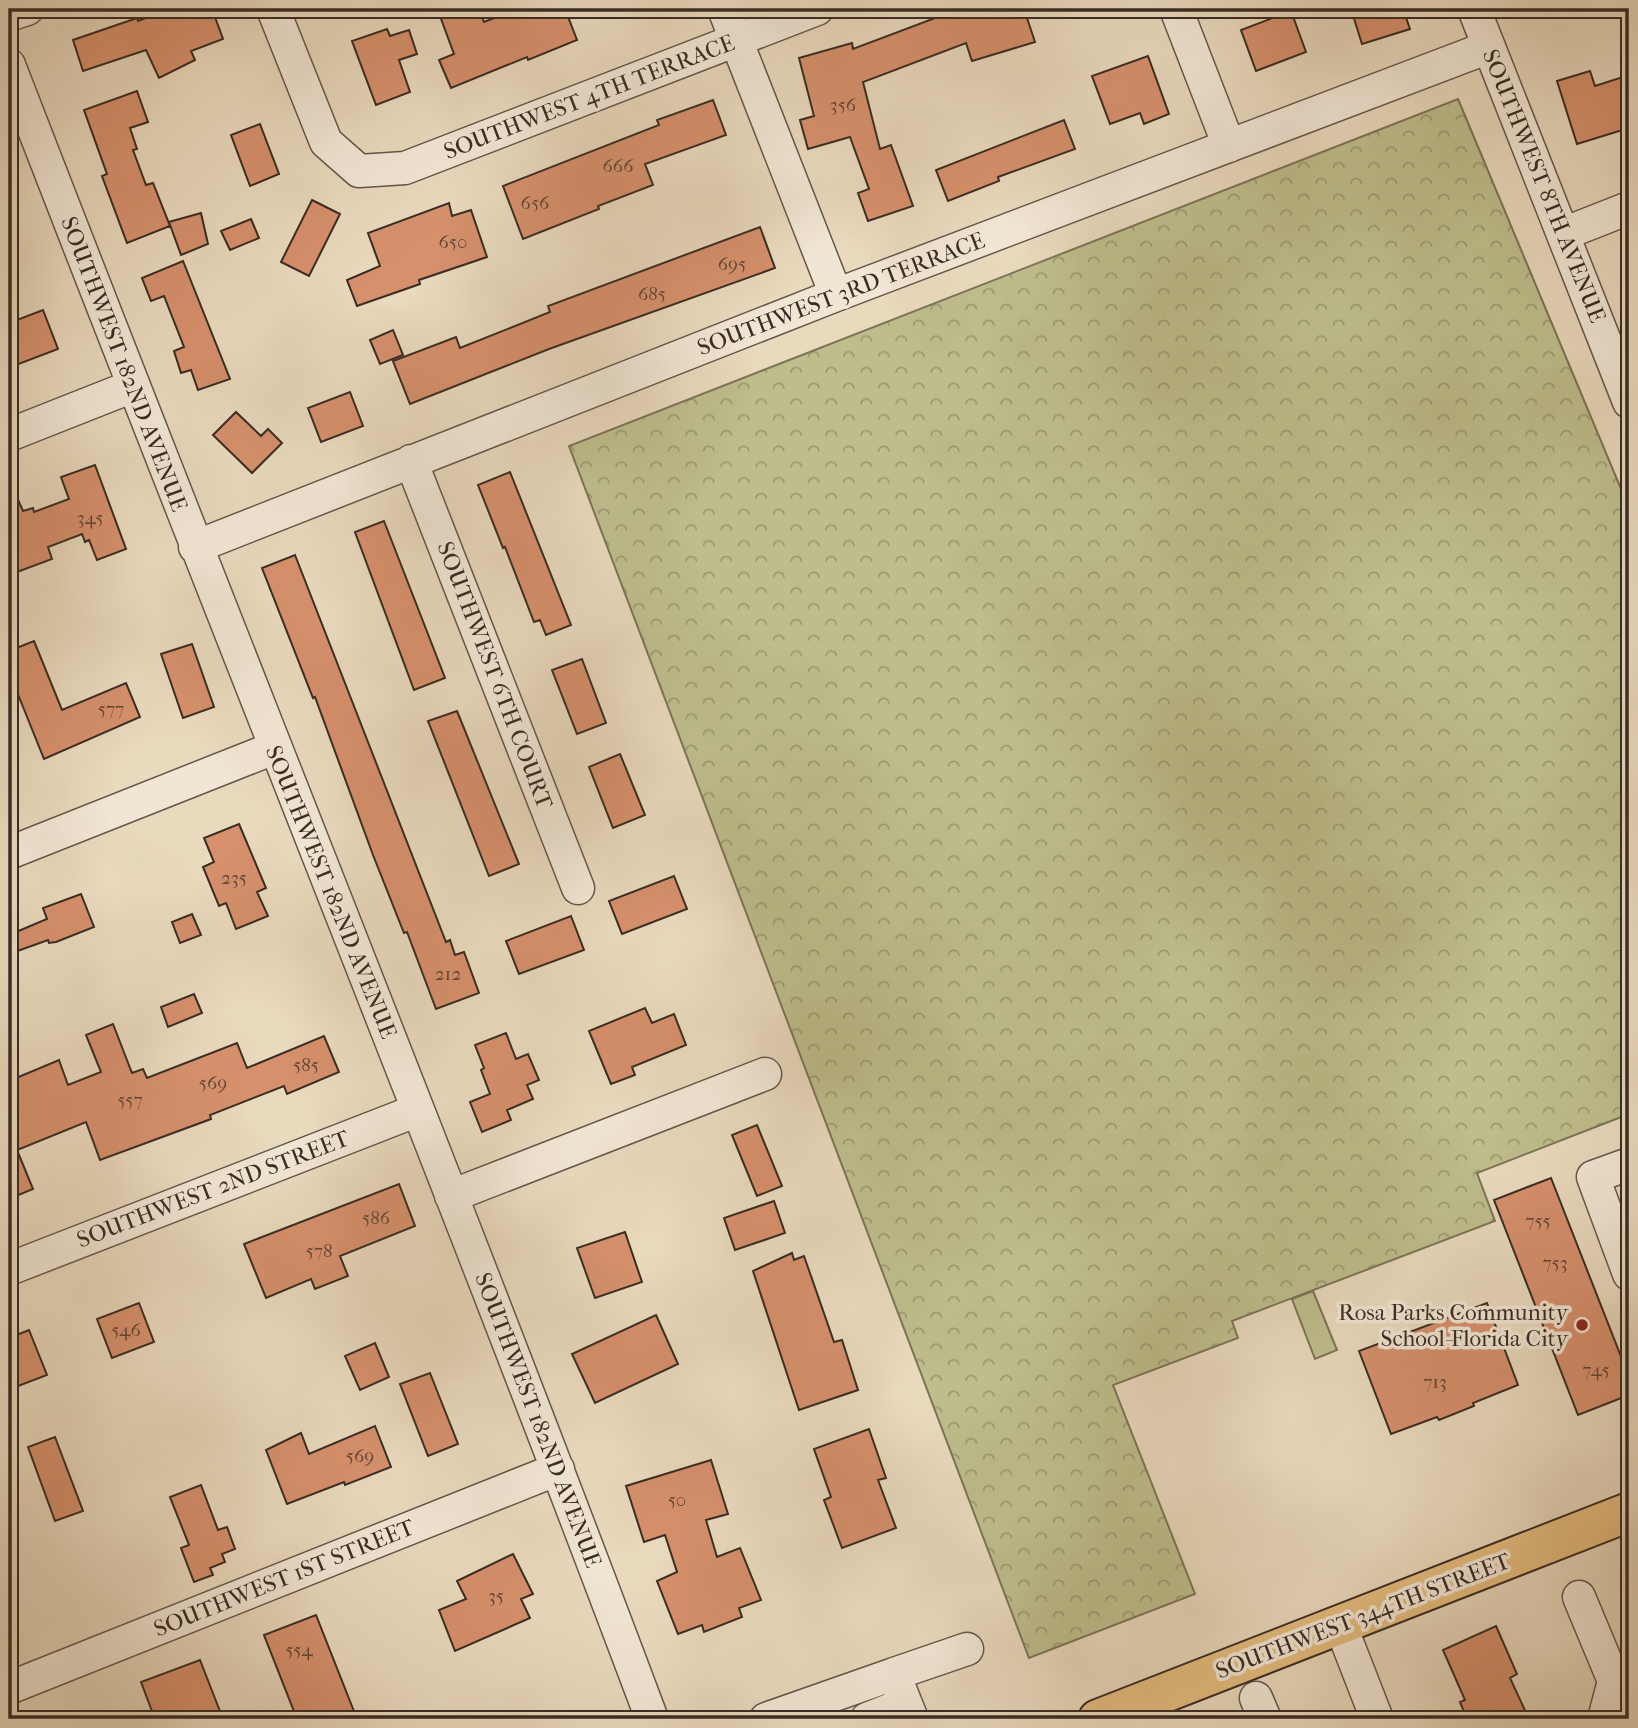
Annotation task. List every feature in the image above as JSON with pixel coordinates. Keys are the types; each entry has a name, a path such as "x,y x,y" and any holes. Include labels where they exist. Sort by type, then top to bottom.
{"main road":[{"name":"SOUTHWEST 344TH STREET","path":"1098,1719 1152,1709 1340,1624 1629,1513"}],"street":[{"path":"9,16 27,9"},
{"name":"SOUTHWEST 4TH TERRACE","path":"273,9 326,142 359,171 405,168 817,9"},
{"path":"724,9 836,295"},
{"path":"1176,9 1229,146"},
{"name":"SOUTHWEST 8TH AVENUE","path":"1474,9 1629,402"},
{"name":"SOUTHWEST 3RD TERRACE","path":"195,547 836,295 1489,47"},
{"name":"SOUTHWEST 182ND AVENUE","path":"9,65 195,547 558,1469 652,1719"},
{"path":"1563,234 1629,208"},
{"path":"9,435 133,386"},
{"name":"SOUTHWEST 6TH COURT","path":"411,461 578,888"},
{"path":"9,853 274,748"},
{"path":"451,1196 765,1074"},
{"name":"SOUTHWEST 2ND STREET","path":"9,1269 418,1110"},
{"path":"1629,1164 1593,1177 1629,1274"},
{"name":"SOUTHWEST 1ST STREET","path":"9,1688 504,1503 558,1469"},
{"path":"1580,1597 1622,1680 1604,1719"},
{"path":"1340,1624 1377,1719"},
{"path":"772,1718 809,1707 967,1648"},
{"path":"867,1719 909,1712 894,1674"}],"green space":[{"path":"1458,99 1629,508 1629,1114 1477,1173 1495,1221 1232,1321 1238,1338 1113,1385 1195,1594 1029,1658 569,446"},
{"path":"1313,1291 1337,1350 1315,1359 1292,1299"}],"building":[{"path":"170,9 212,9 223,39 191,51 195,60 159,78 146,50 83,71 73,40"},
{"path":"459,9 479,9 484,22 518,9 565,9 577,40 451,88 439,60 454,54 440,16"},
{"path":"959,9 1024,9 1035,42 972,61 966,43 863,82 880,149 891,145 913,206 868,221 858,193 869,189 850,137 808,149 800,120 814,116 799,58 852,43 853,49"},
{"path":"1351,9 1403,9 1410,29 1362,44"},
{"path":"1291,11 1306,52 1256,71 1241,30"},
{"path":"387,29 390,36 409,30 417,54 399,60 410,92 376,105 352,41"},
{"path":"1148,56 1169,114 1144,124 1140,113 1110,124 1092,76"},
{"path":"1590,71 1595,86 1629,75 1629,128 1577,144 1557,81"},
{"path":"137,91 148,122 130,128 137,149 133,150 146,185 153,183 170,226 127,243 102,176 107,174 84,110"},
{"path":"713,100 726,135 645,164 653,185 523,239 503,186 659,125 657,120"},
{"path":"1064,120 1075,149 998,177 999,181 948,201 936,170"},
{"path":"260,124 279,174 250,186 231,135"},
{"path":"312,200 340,214 309,276 281,262"},
{"path":"449,203 452,216 471,210 487,257 419,280 420,284 357,306 347,280 380,266 368,233"},
{"path":"201,213 208,244 181,255 169,222"},
{"path":"251,219 259,238 230,250 221,231"},
{"path":"760,227 775,268 549,349 410,404 393,361 456,337 460,348 550,312 548,306"},
{"path":"183,261 230,379 198,390 191,370 181,373 174,351 184,347 164,296 151,301 142,278"},
{"path":"43,310 58,349 16,365 9,346 9,323"},
{"path":"393,330 403,355 380,364 370,340"},
{"path":"350,392 363,426 321,442 308,408"},
{"path":"236,412 261,436 268,429 282,443 252,473 213,435"},
{"path":"95,465 126,549 97,560 89,540 85,542 82,534 48,547 52,559 9,575 9,479 23,511 33,508 34,512 69,499 61,477"},
{"path":"510,472 571,625 546,635 540,620 534,622 478,485"},
{"path":"384,521 445,678 414,690 355,532"},
{"path":"295,555 446,942 450,940 455,955 464,952 479,993 436,1009 262,568"},
{"path":"34,641 62,710 126,683 140,717 44,759 17,692 9,695 9,651"},
{"path":"192,644 214,707 183,718 161,654"},
{"path":"582,659 606,723 577,734 552,670"},
{"path":"457,711 519,864 489,876 428,721"},
{"path":"620,754 645,815 613,828 589,767"},
{"path":"239,824 266,888 257,892 268,916 236,929 226,903 219,906 203,867 214,862 204,838"},
{"path":"674,876 687,909 622,934 609,901"},
{"path":"81,894 94,927 56,942 49,943 48,940 9,954 9,935 47,919 43,908"},
{"path":"192,914 201,935 180,943 172,922"},
{"path":"571,916 584,950 519,974 506,941"},
{"path":"194,994 202,1013 168,1027 161,1007"},
{"path":"645,1008 652,1023 674,1014 686,1045 632,1067 635,1075 611,1084 589,1031"},
{"path":"113,1024 132,1073 143,1069 147,1078 237,1043 247,1068 324,1036 339,1072 287,1094 284,1086 210,1115 211,1119 100,1160 86,1122 17,1150 33,1189 9,1199 9,1081 59,1060 68,1085 101,1072 86,1035"},
{"path":"506,1033 516,1059 528,1054 539,1080 527,1085 533,1099 507,1110 511,1120 482,1132 470,1102 490,1094 475,1045"},
{"path":"757,1125 782,1186 757,1196 732,1135"},
{"path":"1551,1178 1629,1377 1629,1395 1578,1415 1494,1200"},
{"path":"399,1184 415,1226 340,1256 348,1276 315,1289 311,1279 266,1298 244,1244"},
{"path":"774,1201 785,1233 735,1250 724,1218"},
{"path":"625,1232 642,1282 595,1298 577,1248"},
{"path":"792,1253 794,1260 804,1256 834,1342 842,1340 858,1390 799,1410 753,1271"},
{"path":"139,1303 154,1342 112,1358 97,1319"},
{"path":"1487,1303 1518,1385 1439,1420 1437,1417 1391,1434 1359,1351"},
{"path":"656,1315 678,1364 595,1403 572,1354"},
{"path":"29,1330 47,1375 13,1388 9,1377 9,1338"},
{"path":"375,1343 389,1377 360,1390 345,1356"},
{"path":"430,1373 458,1444 428,1456 400,1384"},
{"path":"375,1426 391,1467 287,1504 266,1450 301,1433 309,1454"},
{"path":"869,1429 886,1478 878,1480 896,1528 842,1548 824,1500 831,1497 814,1449"},
{"path":"55,1437 83,1511 55,1521 28,1447"},
{"path":"711,1460 728,1514 706,1520 717,1557 740,1548 761,1600 739,1608 742,1617 704,1632 702,1625 678,1634 657,1581 677,1572 665,1535 644,1542 626,1486"},
{"path":"201,1485 218,1530 227,1527 235,1549 222,1554 225,1562 210,1568 213,1575 194,1582 181,1548 189,1545 170,1497"},
{"path":"513,1554 533,1594 521,1599 530,1618 455,1651 439,1610 466,1599 457,1581"},
{"path":"316,1615 357,1719 297,1719 264,1635"},
{"path":"1496,1626 1517,1674 1510,1678 1529,1719 1467,1719 1460,1702 1465,1700 1443,1650"},
{"path":"200,1660 223,1719 155,1719 141,1682"}],"place":[{"name":"Rosa Parks Community School-Florida City","path":"1582,1325"}]}
